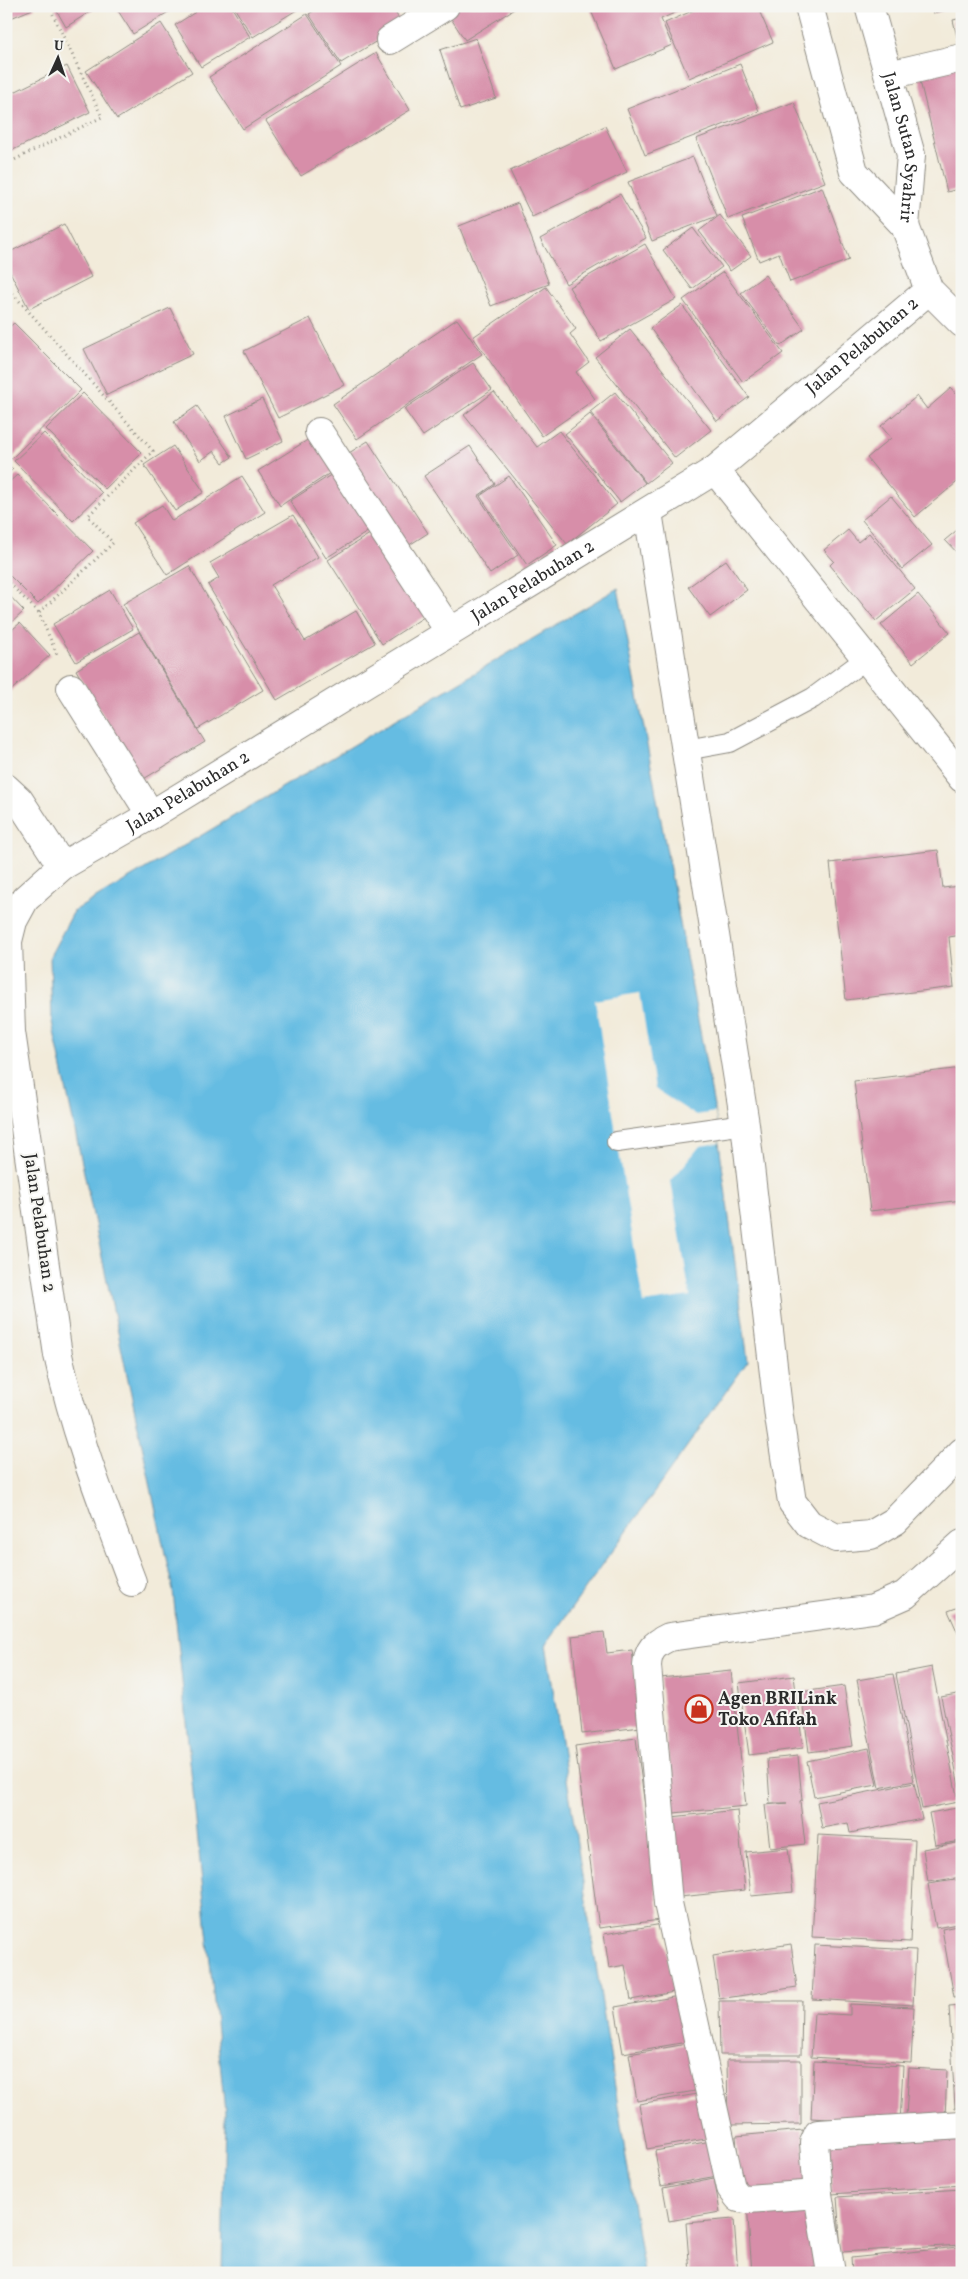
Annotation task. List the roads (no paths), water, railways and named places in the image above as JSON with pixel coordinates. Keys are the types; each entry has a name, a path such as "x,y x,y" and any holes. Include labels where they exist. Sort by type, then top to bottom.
{"street":[{"path":"390,40 445,6"},
{"name":"Jalan Sutan Syahrir","path":"809,6 854,172 904,226"},
{"name":"Jalan Sutan Syahrir","path":"869,6 912,155 904,226"},
{"path":"889,75 962,58"},
{"path":"904,226 930,290 962,323"},
{"name":"Jalan Pelabuhan 2","path":"132,1582 82,1449 69,1405 58,1355 9,1032 8,941 13,921 25,899 62,866 151,815 715,470 930,290"},
{"path":"319,432 450,632"},
{"path":"715,470 962,778"},
{"path":"648,512 746,1124 779,1417 792,1502 809,1524 836,1538 871,1535 895,1521 962,1452"},
{"path":"71,688 151,815"},
{"path":"6,788 19,800 62,866"},
{"path":"818,2194 747,2199 739,2198 730,2188 668,1903 647,1666 648,1654 656,1643 669,1636 873,1609 904,1595 962,1544"},
{"path":"831,2273 818,2194 814,2142 818,2134 962,2125"}],"lane":[{"path":"686,750 730,742 813,698 867,658"},
{"path":"617,1142 746,1124"}],"water":[{"path":"618,588 715,1112 748,1361 546,1644 644,2273 222,2273 225,2112 173,1591 52,1022 50,956 74,911"}],"place":[{"name":"Agen BRILink Toko Afifah","path":"699,1709"}]}
